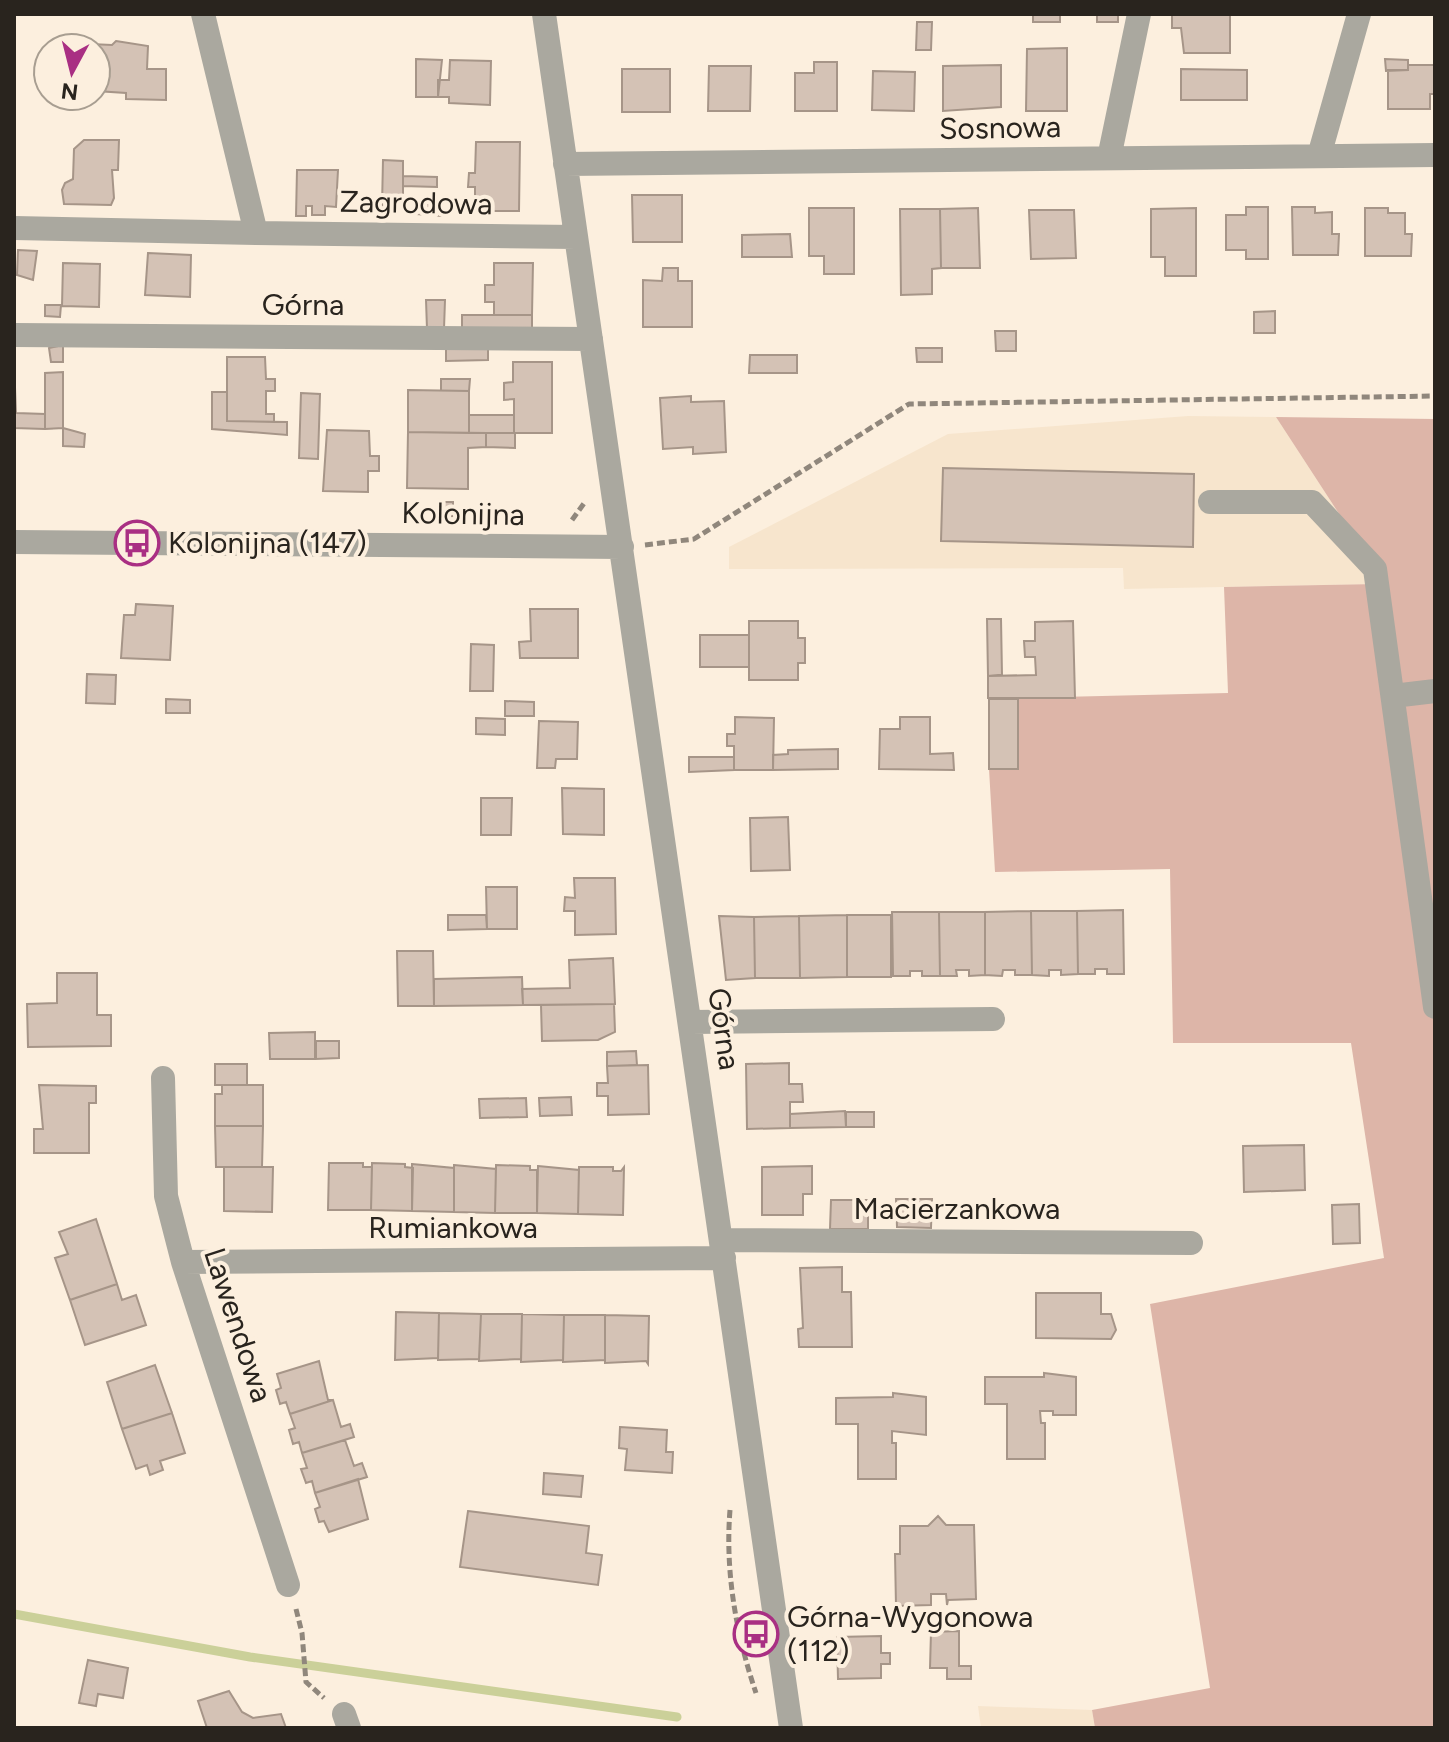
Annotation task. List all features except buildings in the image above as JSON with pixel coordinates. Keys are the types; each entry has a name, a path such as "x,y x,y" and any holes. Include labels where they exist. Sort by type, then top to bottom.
{"street":[{"path":"203,14 256,233"},
{"name":"Górna","path":"544,14 791,1728"},
{"path":"1109,158 1139,14"},
{"path":"1319,156 1359,14"},
{"name":"Sosnowa","path":"565,164 1435,155"},
{"name":"Zagrodowa","path":"14,228 576,237"},
{"name":"Górna","path":"14,335 591,339"},
{"path":"1210,502 1312,502 1375,569 1435,1007"},
{"name":"Kolonijna","path":"14,542 622,547"},
{"path":"1393,696 1435,691"},
{"path":"691,1022 993,1019"},
{"name":"Lawendowa","path":"163,1078 166,1196 183,1262 288,1585"},
{"name":"Macierzankowa","path":"723,1249 1191,1243"},
{"name":"Rumiankowa","path":"183,1262 723,1249"}],"path":[{"path":"622,547 694,539 909,404 1435,396"},
{"path":"303,1641 306,1682"}],"shaded area":[{"path":"1188,416 1276,417 1375,569 1377,584 1124,589 1123,568 729,569 729,547 948,434"},
{"path":"1276,417 1435,419 1435,1728 1095,1728 1092,1710 1210,1688 1150,1304 1384,1258 1351,1043 1173,1043 1170,869 995,872 989,769 1018,769 1018,698 1228,693 1224,587 1377,584 1375,569"},
{"path":"978,1706 1092,1710 1095,1728 981,1728"}],"waterway":[{"path":"14,1614 250,1657 677,1717"}],"place":[{"name":"Kolonijna (147)","path":"137,543"},
{"name":"Górna-Wygonowa (112)","path":"756,1634"}]}
